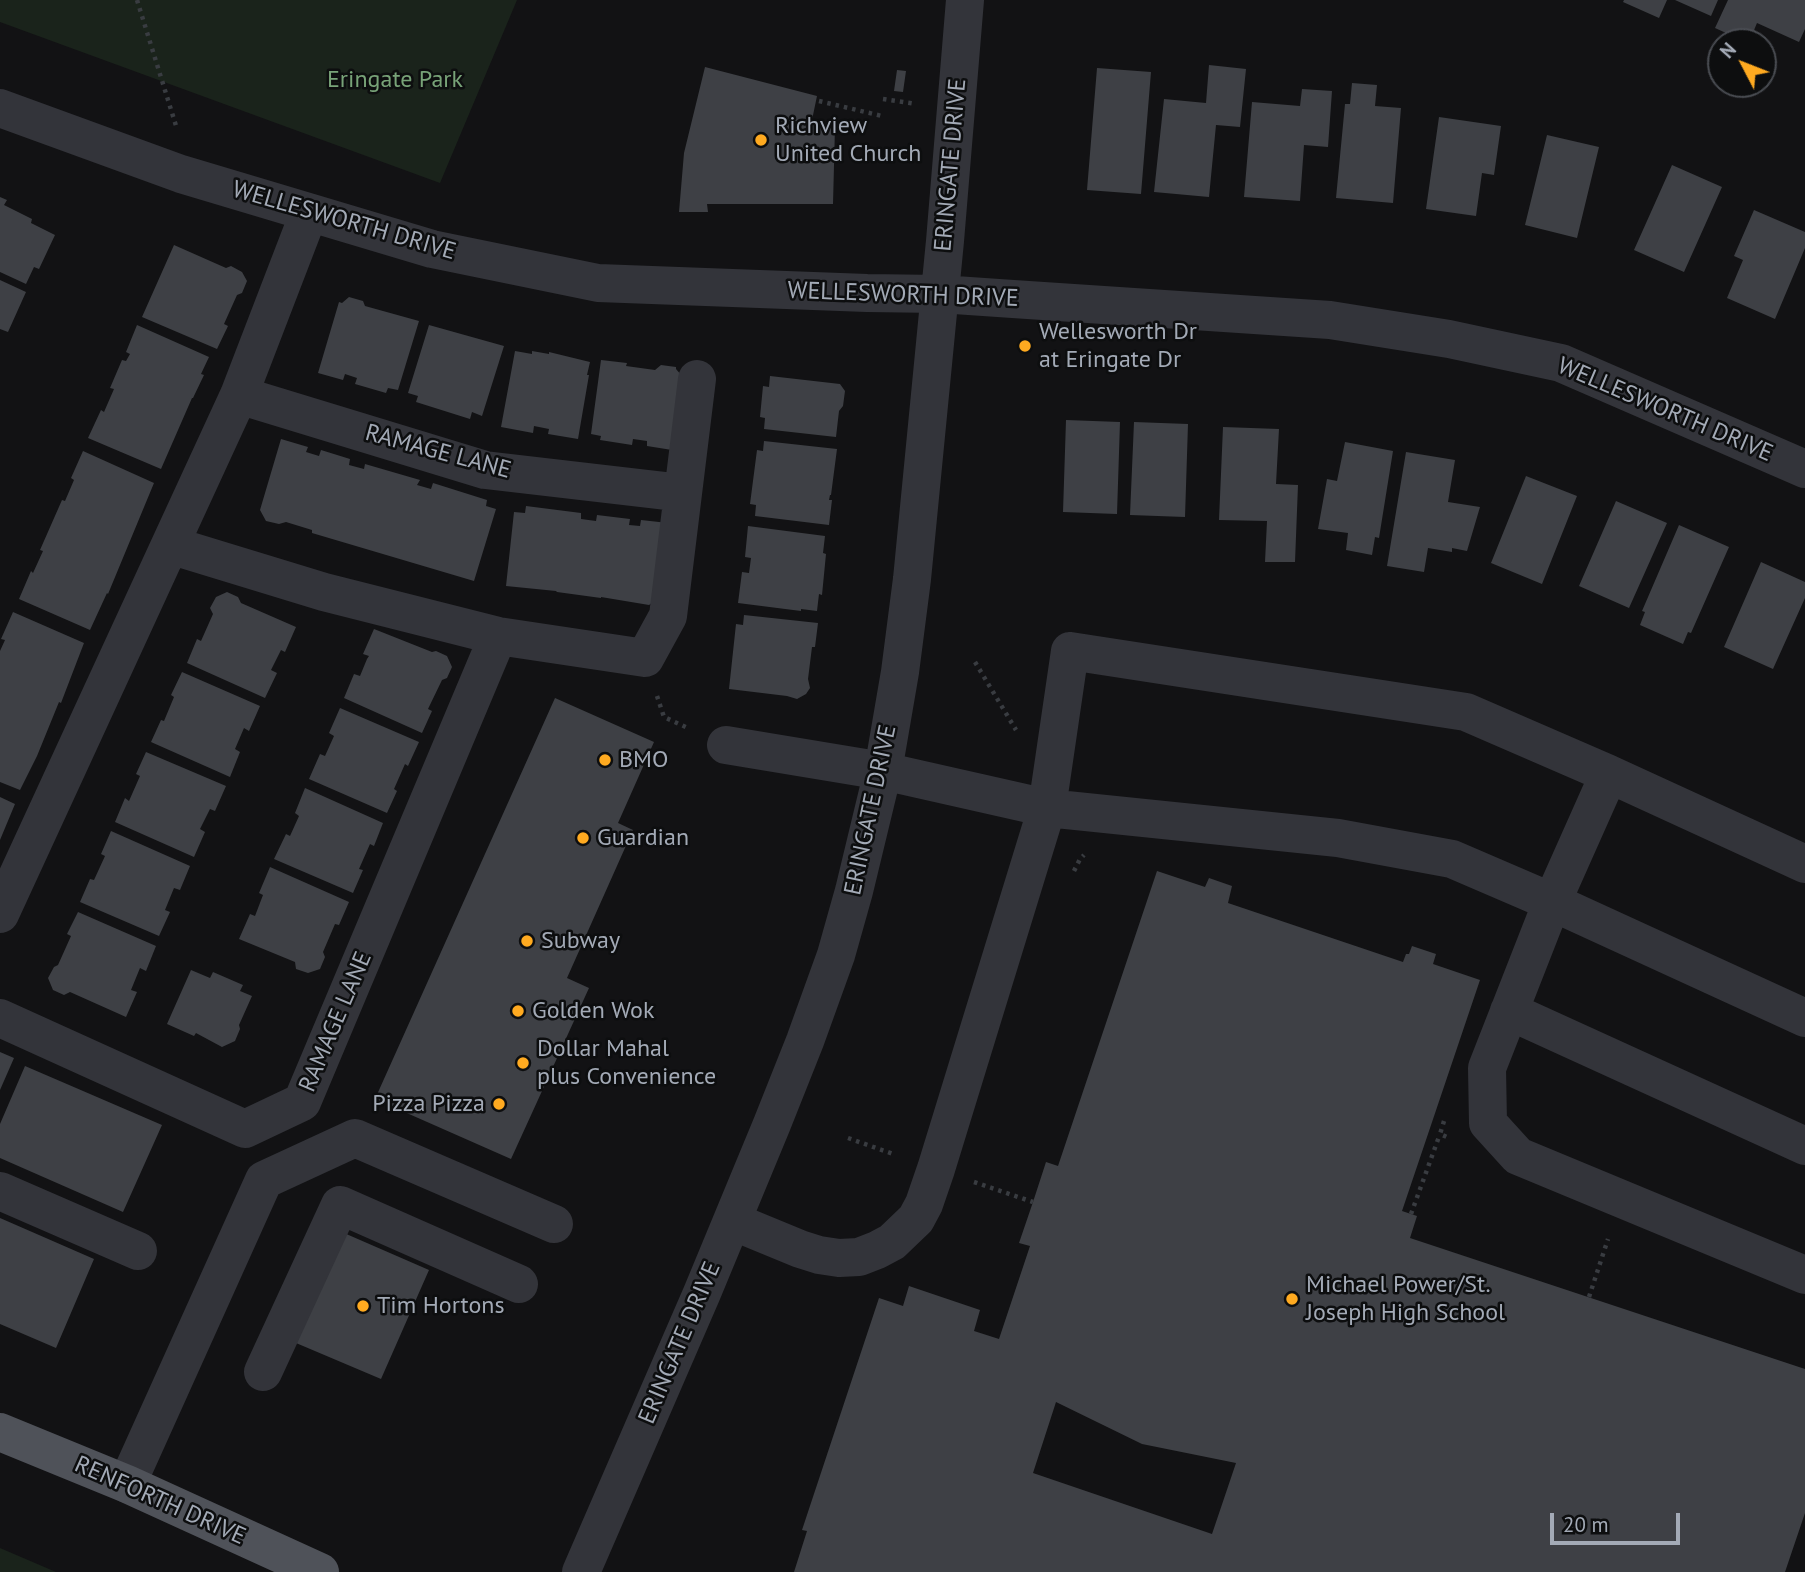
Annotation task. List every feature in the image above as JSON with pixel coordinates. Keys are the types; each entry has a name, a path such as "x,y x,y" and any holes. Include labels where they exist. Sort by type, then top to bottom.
{"main road":[{"name":"RENFORTH DRIVE","path":"0,1432 127,1484 320,1572"}],"street":[{"name":"ERINGATE DRIVE","path":"582,1572 732,1221 805,1041 854,891 883,771 912,579 965,0"},
{"name":"WELLESWORTH DRIVE","path":"0,108 181,174 432,249 598,283 940,294 1330,320 1449,339 1561,363 1805,469"},
{"path":"0,914 239,395 309,213"},
{"path":"170,545 324,592 498,636 645,658 668,616 697,379"},
{"name":"RAMAGE LANE","path":"239,395 485,470 683,493"},
{"name":"RAMAGE LANE","path":"0,1018 245,1129 302,1102 498,636"},
{"path":"732,1221 800,1249 839,1258 859,1257 877,1250 891,1242 916,1219 936,1169 1047,808 1070,651 1466,712 1805,864"},
{"path":"726,745 883,771 1047,808 1351,840 1452,859 1805,1018"},
{"path":"1609,774 1552,902 1487,1068 1488,1122 1518,1156 1805,1275"},
{"path":"1509,1011 1805,1146"},
{"path":"127,1484 264,1180 355,1138 554,1224"},
{"path":"0,1191 138,1251"},
{"path":"263,1372 340,1205 519,1284"}],"path":[{"path":"137,0 178,131 181,174"},
{"path":"883,99 917,104"},
{"path":"819,100 882,116"},
{"path":"645,658 664,717 726,745"},
{"path":"975,663 1017,732"},
{"path":"1071,882 1080,859 1086,852"},
{"path":"1410,1214 1444,1121"},
{"path":"1440,1134 1452,1139"},
{"path":"967,1191 971,1181"},
{"path":"1589,1297 1608,1238"}],"green space":[{"name":"Eringate Park","path":"0,0 517,0 440,183 0,22"},
{"path":"0,1548 56,1572 0,1572"}],"building":[{"path":"1667,0 1659,18 1623,2"},
{"path":"1675,0 1718,0 1711,16"},
{"path":"1728,0 1805,0 1805,29 1799,42 1777,32 1777,28 1768,28 1757,23 1755,28 1715,28"},
{"path":"1209,65 1246,69 1240,127 1216,125 1209,197 1154,192 1164,99 1206,103"},
{"name":"Richview United Church","path":"705,67 817,96 812,120 835,127 833,204 707,204 708,212 679,212 684,153"},
{"path":"1097,68 1151,72 1141,194 1087,190"},
{"path":"897,70 906,71 903,92 894,91"},
{"path":"1352,83 1377,85 1375,106 1401,108 1393,203 1336,198 1345,104 1350,104"},
{"path":"1302,89 1332,91 1328,147 1304,145 1300,201 1244,197 1252,102 1300,106"},
{"path":"1439,117 1501,126 1494,175 1482,173 1476,216 1426,209"},
{"path":"1547,135 1599,147 1577,238 1525,225"},
{"path":"1672,165 1722,187 1684,272 1634,250"},
{"path":"0,197 7,200 4,205 32,219 31,223 55,235 39,269 34,267 26,284 0,272"},
{"path":"1754,210 1805,232 1805,248 1775,319 1727,298 1743,260 1734,256"},
{"path":"174,245 226,268 231,266 242,272 247,281 242,293 237,295 224,324 228,326 217,349 142,317"},
{"path":"0,280 26,292 8,332 0,329"},
{"path":"349,297 363,301 365,306 419,321 398,390 388,388 386,393 355,384 357,378 345,374 343,380 318,373 339,302 342,303"},
{"path":"137,325 209,357 201,374 204,375 161,469 88,438 101,410 104,412 114,389 110,388 122,360 126,361 130,354 126,352"},
{"path":"429,325 504,346 482,416 472,412 470,419 416,402 418,396 408,393"},
{"path":"515,351 532,354 532,351 549,352 590,362 578,439 548,434 549,429 534,426 533,433 501,427"},
{"path":"601,360 655,370 661,365 676,367 682,376 672,450 647,446 647,441 633,439 632,445 600,440 601,436 591,434"},
{"path":"770,376 840,384 845,391 836,437 764,429 765,418 760,417 763,386 769,387"},
{"path":"1066,420 1120,422 1117,514 1063,512"},
{"path":"1134,422 1188,424 1185,517 1130,515"},
{"path":"1223,427 1279,429 1276,484 1298,485 1295,562 1265,562 1267,521 1219,520"},
{"path":"281,439 308,447 306,452 319,456 321,450 350,459 349,465 364,469 365,464 420,480 417,485 431,489 433,483 487,500 486,506 496,509 474,581 312,533 312,530 286,522 279,524 266,521 260,510"},
{"path":"764,441 837,449 829,500 832,500 829,525 755,516 756,505 750,504 757,450 763,451"},
{"path":"1345,442 1393,451 1379,538 1375,537 1372,555 1346,550 1348,533 1318,529 1327,479 1337,481"},
{"path":"83,451 154,483 108,594 90,630 19,599 43,551 40,550 62,500 65,501 74,480 71,478"},
{"path":"1406,452 1455,460 1448,502 1480,507 1467,551 1452,548 1452,552 1428,548 1424,572 1387,566"},
{"path":"1526,476 1577,496 1542,584 1491,563"},
{"path":"1616,501 1667,523 1629,608 1579,586"},
{"path":"526,506 581,513 581,519 596,521 597,515 630,519 629,525 640,526 641,520 668,523 659,598 649,605 506,586 514,512 525,513"},
{"path":"1679,525 1729,547 1691,633 1688,632 1683,644 1640,625 1645,612 1642,611"},
{"path":"748,526 825,536 822,595 819,594 817,611 738,603 742,572 749,573 751,558 745,557"},
{"path":"1761,562 1805,582 1805,598 1773,669 1724,647"},
{"path":"227,592 238,597 241,603 296,627 285,652 281,650 271,670 277,673 265,698 187,663 197,639 201,641 213,614 210,608 216,597"},
{"path":"13,612 84,643 61,703 59,702 20,790 0,782 0,651 5,640 1,639"},
{"path":"744,615 818,623 808,679 810,688 806,694 797,699 729,689 736,624 743,625"},
{"path":"374,629 447,656 452,667 447,678 442,680 428,709 432,711 422,733 344,698 354,674 360,676 369,656 363,654"},
{"path":"182,672 260,706 249,731 244,728 235,749 240,752 230,777 151,742 161,720 164,721 174,697 171,695"},
{"path":"555,698 654,742 618,823 633,830 567,978 589,988 511,1159 375,1099"},
{"path":"340,708 419,742 408,766 405,764 387,813 309,779 320,754 325,756 334,736 329,733"},
{"path":"146,752 226,786 215,811 210,809 200,829 205,832 194,857 115,822 125,798 129,801 140,776 136,774"},
{"path":"305,788 383,823 374,846 370,844 359,869 363,870 353,893 274,859 286,834 290,836 299,816 295,813"},
{"path":"0,797 15,804 0,840"},
{"path":"111,831 190,866 180,890 174,888 165,910 170,912 159,936 80,902 90,879 94,880 105,856 101,854"},
{"path":"270,867 349,902 339,925 335,924 323,952 325,957 320,969 308,973 296,969 295,962 239,939 250,914 255,916 263,895 259,893"},
{"path":"1157,871 1205,887 1209,878 1232,886 1228,903 1403,962 1412,946 1436,954 1433,964 1480,980 1402,1211 1417,1216 1410,1238 1805,1369 1805,1513 1785,1572 794,1572 807,1531 802,1530 879,1298 903,1306 909,1286 980,1310 974,1331 999,1339 1030,1246 1019,1243 1046,1162 1058,1166","holes":["1056,1402 1142,1444 1236,1463 1212,1534 1033,1473"]},
{"path":"78,912 156,946 146,971 140,968 131,990 137,992 126,1017 70,992 64,995 53,990 48,978 58,965 71,936 67,934"},
{"path":"191,970 210,978 213,972 243,985 240,991 252,996 235,1041 222,1047 196,1033 194,1036 167,1024"},
{"path":"0,1052 14,1058 0,1090"},
{"path":"25,1066 162,1125 123,1212 0,1158 0,1124"},
{"path":"0,1218 94,1259 56,1348 0,1324"},
{"name":"Tim Hortons","path":"344,1233 429,1270 381,1379 296,1343"}],"place":[{"name":"Richview United Church","path":"761,140"},
{"name":"Wellesworth Dr at Eringate Dr","path":"1025,346"},
{"name":"BMO","path":"605,760"},
{"name":"Guardian","path":"583,838"},
{"name":"Subway","path":"527,941"},
{"name":"Golden Wok","path":"518,1011"},
{"name":"Dollar Mahal plus Convenience","path":"523,1063"},
{"name":"Pizza Pizza","path":"499,1104"},
{"name":"Michael Power/St. Joseph High School","path":"1292,1299"},
{"name":"Tim Hortons","path":"363,1306"}]}
